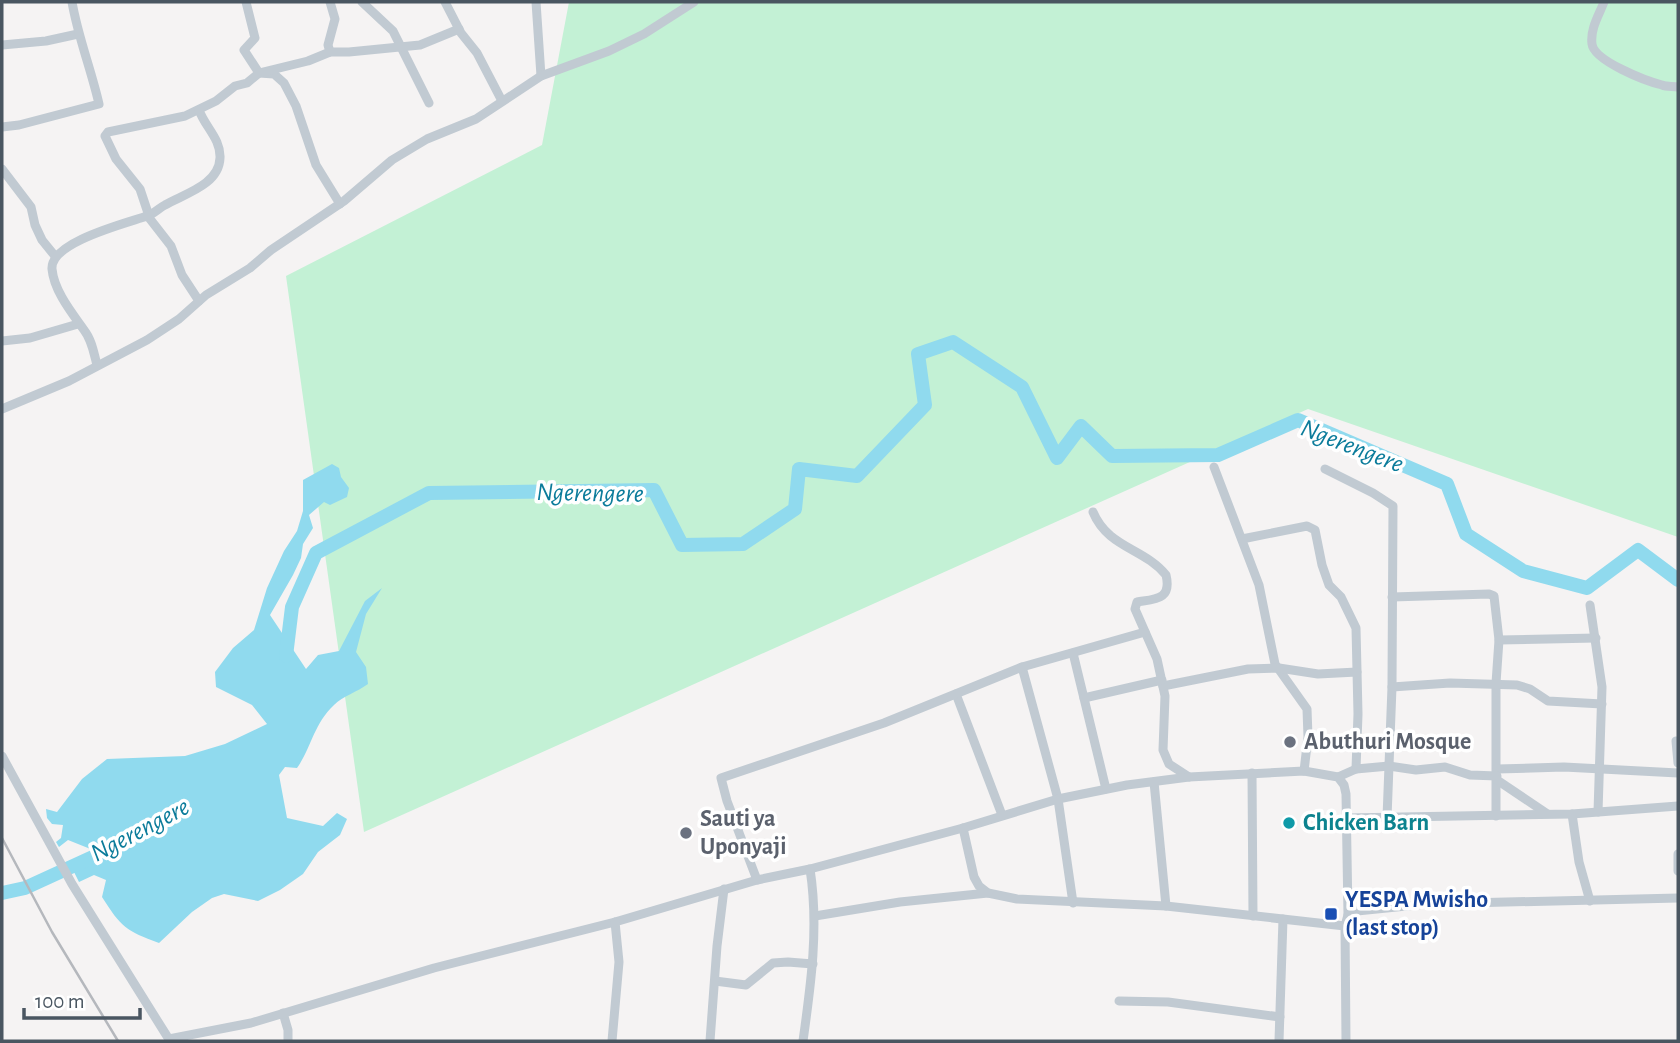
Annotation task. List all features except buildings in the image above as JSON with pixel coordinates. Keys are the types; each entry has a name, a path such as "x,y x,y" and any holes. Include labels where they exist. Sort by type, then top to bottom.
{"street":[{"path":"2,127 99,104 90,65 78,34 72,2"},
{"path":"246,2 255,38 244,50 259,73"},
{"path":"330,2 335,19 328,46 331,52"},
{"path":"362,2 393,31 429,103"},
{"path":"445,2 459,29 477,53 502,101"},
{"path":"536,2 541,76"},
{"path":"2,409 69,381 147,340 340,204 392,160 435,135 476,119 541,76 623,45 663,24 694,2"},
{"path":"1604,2 1593,29 1592,47 1595,52 1604,60 1660,85 1678,87"},
{"path":"200,302 182,275 171,246 149,216 140,189 116,159 105,136 113,130 185,116 235,86 247,83 259,73 308,61 331,52 420,45 459,29"},
{"path":"2,45 46,41 78,34"},
{"path":"259,73 274,74 284,83 296,106 316,165 340,204"},
{"path":"97,365 84,330 63,298 52,269 55,256 109,227 149,216 206,182 220,161 216,139 199,110"},
{"path":"2,169 30,207 42,240 55,256"},
{"path":"2,341 30,338 78,324"},
{"path":"1214,467 1259,585 1275,664 1307,709 1308,737 1304,771"},
{"path":"1325,468 1393,506 1392,687 1387,818"},
{"path":"1093,512 1107,535 1148,560 1166,575 1167,586 1163,595 1157,600 1137,602 1135,605 1157,659 1163,683 1163,750 1169,764 1189,777"},
{"path":"1242,539 1307,526 1315,530 1329,585 1341,597 1356,628 1356,769"},
{"path":"1392,597 1492,595 1496,599 1499,640 1496,683 1496,816"},
{"path":"1590,605 1602,704 1598,812"},
{"path":"757,880 721,778 884,723 1022,667 1145,632"},
{"path":"1499,640 1596,638"},
{"path":"1073,653 1106,789"},
{"path":"1022,667 1058,799 1073,903"},
{"path":"1084,698 1248,669 1279,668 1318,674 1357,672"},
{"path":"1392,687 1496,683 1524,686 1548,701 1602,704"},
{"path":"956,694 1002,815"},
{"path":"1676,741 1678,763"},
{"path":"2,756 72,884 170,1040 251,1023 434,968 615,922 757,880 810,869 963,828 1058,799 1106,789 1189,777 1252,773 1304,771 1338,778 1356,769 1389,765 1416,770 1445,767 1470,775 1598,768 1678,773"},
{"path":"1252,773 1253,916"},
{"path":"1497,775 1548,814"},
{"path":"1338,778 1345,789 1346,818 1346,1041"},
{"path":"1154,782 1166,906"},
{"path":"1346,818 1572,814 1678,806"},
{"path":"1572,814 1579,862 1590,901"},
{"path":"963,828 974,877 979,886 988,893"},
{"path":"1678,854 1678,871"},
{"path":"803,1041 813,964 815,916 810,869"},
{"path":"710,1041 724,889"},
{"path":"815,916 900,902 988,893 1017,899 1166,906 1345,926"},
{"path":"1348,915 1357,911 1426,904 1678,898"},
{"path":"1279,1041 1283,919"},
{"path":"612,1041 619,962 615,922"},
{"path":"715,981 746,985 773,963 788,961 813,964"},
{"path":"1119,1001 1168,1002 1280,1017"},
{"path":"283,1013 288,1041"}],"green space":[{"path":"569,2 1678,2 1678,537 1308,409 364,832 286,276 542,145"}],"water":[{"path":"332,464 339,468 341,477 349,488 347,497 330,505 324,502 309,515 313,528 303,544 301,558 293,575 270,615 306,669 318,655 339,651 365,601 382,588 366,614 356,652 366,667 368,684 334,705 321,720 297,768 285,767 279,775 287,818 323,826 337,813 347,819 340,835 318,852 303,874 280,890 258,901 224,894 212,898 192,912 159,943 131,931 114,915 102,897 106,880 94,875 79,882 72,868 91,860 93,850 68,840 59,847 56,842 61,838 63,825 52,824 47,818 46,809 57,812 82,779 107,759 185,756 225,744 267,724 252,705 216,687 215,672 233,648 254,630 267,588 284,551 297,531 303,511 303,480"}],"waterway":[{"name":"Ngerengere","path":"286,656 292,607 316,553 429,493 654,490 682,545 743,544 795,509 799,469 857,476 925,405 918,354 953,342 1022,387 1057,458 1081,426 1112,456 1218,455 1298,420 1447,484 1466,534 1523,571 1587,588 1638,550 1678,580"},
{"name":"Ngerengere","path":"2,893 25,888 108,850"}],"railway":[{"path":"2,838 52,932 118,1041"}],"place":[{"name":"Abuthuri Mosque","path":"1290,742"},
{"name":"Chicken Barn","path":"1289,823"},
{"name":"Sauti ya Uponyaji","path":"686,833"},
{"name":"YESPA Mwisho (last stop)","path":"1331,914"}]}
